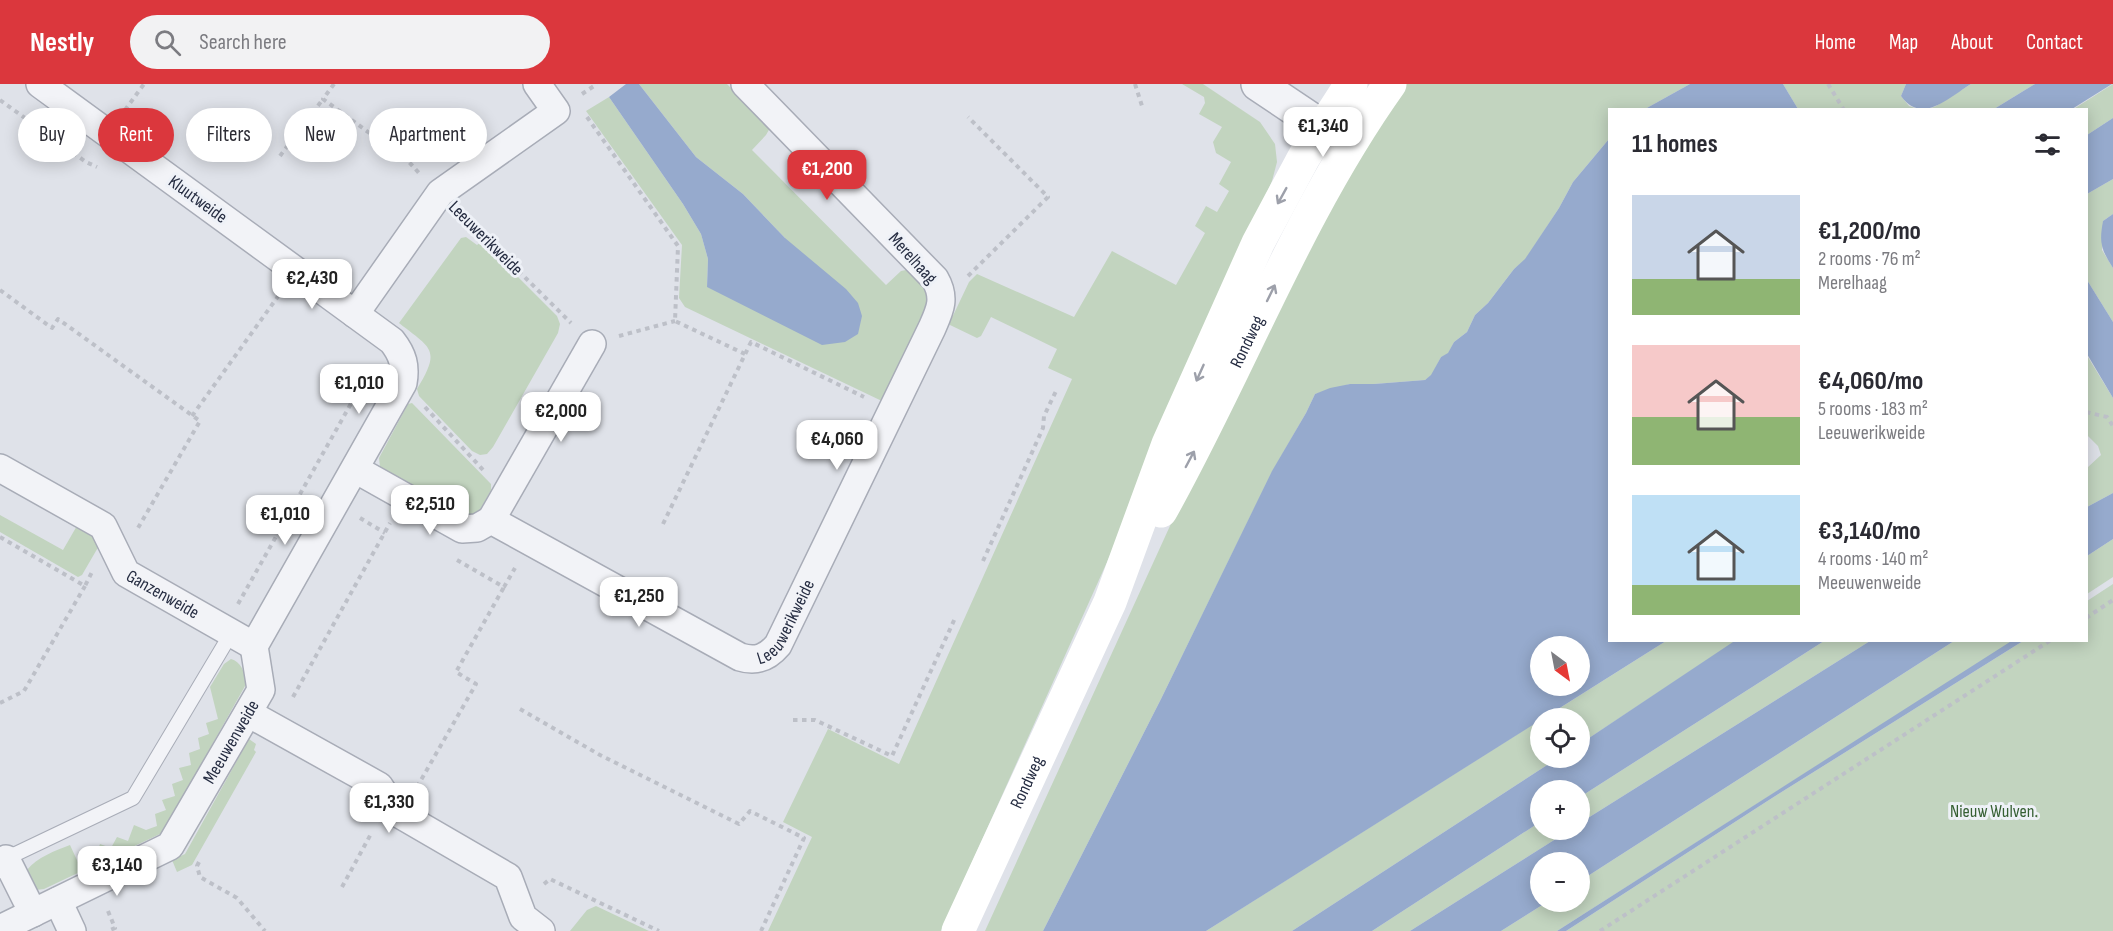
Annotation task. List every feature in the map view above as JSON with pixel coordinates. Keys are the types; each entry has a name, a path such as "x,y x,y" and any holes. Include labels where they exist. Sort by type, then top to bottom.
{"main road":[{"name":"Rondweg","path":"1110,602 1168,444 1272,214 1322,128 1352,84"},
{"name":"Rondweg","path":"958,931 1110,602 1192,456 1293,248 1351,146 1390,84"}],"street":[{"path":"254,646 404,383 404,360 392,341 355,314 440,193 556,111 537,84"},
{"name":"Merelhaag","path":"745,84 935,279 939,287 942,306"},
{"path":"1258,84 1351,146"},
{"name":"Kluutweide","path":"49,86 355,314"},
{"name":"Leeuwerikweide","path":"491,520 740,657 750,660 771,654 778,645 942,306"},
{"path":"355,469 462,529 477,528 491,520 592,344"},
{"name":"Ganzenweide","path":"0,468 103,526 126,573 254,646"},
{"name":"Meeuwenweide","path":"20,923 58,901 171,846 261,690 254,646"},
{"path":"248,712 379,786 395,808 508,877 523,917 541,931"},
{"path":"3,860 20,923"},
{"path":"58,901 72,931"}],"lane":[{"path":"3,860 134,798 232,632"}],"path":[{"path":"280,156 334,84"},
{"path":"582,94 597,84"},
{"path":"1135,84 1142,106"},
{"path":"1828,84 1843,108"},
{"name":"Leeuwerikweide","path":"323,99 409,162 592,344"},
{"path":"581,109 678,246 675,321"},
{"path":"942,306 1048,197 968,117"},
{"path":"192,416 296,270"},
{"path":"0,290 52,328 58,319 200,421 130,543 100,556 24,691 0,703"},
{"path":"592,344 675,321 746,354"},
{"path":"663,524 751,342 892,410"},
{"path":"983,561 1043,428 1044,416 1057,389"},
{"path":"2088,412 2107,417 2113,426"},
{"path":"275,728 390,523"},
{"path":"0,537 84,586"},
{"path":"342,887 476,684 456,672 530,542"},
{"path":"452,558 504,587"},
{"path":"2088,617 2113,600"},
{"path":"793,720 815,720 892,756 957,616"},
{"path":"1600,931 2048,642"},
{"path":"520,709 600,755 739,824 750,811 804,838 761,931"},
{"path":"203,856 197,866 200,877 237,898 265,931"},
{"path":"518,904 550,879 659,931"}],"green space":[{"path":"639,84 727,84 770,128 752,150 886,285 901,271 906,270 926,290 929,303 884,402 685,307 679,298 682,245 586,111 609,97 683,204 701,234 708,259 707,287 785,238 743,194 696,157"},
{"path":"1182,84 1203,84 1260,122 1275,144 1277,162 1272,181 1175,411 941,931 768,931 812,837 783,822 828,729 899,764 1072,379 1048,368 1057,349 991,317 981,336 977,338 950,325 969,282 977,274 1074,317 1112,251 1176,285 1205,233 1195,226 1206,206 1217,212 1229,191 1219,184 1231,162 1216,153 1213,142 1222,127 1199,114 1205,103 1204,97"},
{"path":"1403,84 1690,84 1647,108 1608,108 1608,140 1573,182 1525,260 1514,269 1488,303 1475,315 1467,332 1454,342 1448,354 1441,357 1432,375 1425,380 1350,384 1315,394 1272,472 1161,699 1043,931 985,931 1201,458 1328,198"},
{"path":"1783,84 1906,84 1901,96 1909,106 1915,108 1797,108"},
{"path":"1971,84 2035,84 1996,108 1931,108"},
{"path":"2113,84 2113,118 2088,134 2088,108 2075,108"},
{"path":"2113,179 2113,214 2103,221 2102,250 2113,268 2113,322 2088,282 2088,193"},
{"path":"466,237 477,245 482,241 557,316 560,324 558,333 493,447 487,454 480,455 472,451 419,396 417,389 431,357 426,345 399,323 461,238"},
{"path":"2088,357 2113,398 2113,493 2088,506 2088,467 2101,455 2098,446 2088,436"},
{"path":"412,403 491,484 491,490 476,517 469,519 384,472 380,467 379,458 408,404"},
{"path":"0,515 63,550 78,524 98,538 100,544 82,575 78,577 0,532"},
{"path":"2113,539 2113,577 2088,593 2088,555"},
{"name":"Nieuw Wulven.","path":"2113,584 2113,931 1566,931 1769,800 2021,642 2088,642 2088,600"},
{"path":"1664,642 1734,642 1590,737 1590,708 1560,708 1579,696 1590,696 1590,689"},
{"path":"1822,642 1868,642 1590,817 1590,791"},
{"path":"1952,642 2011,642 1590,910 1590,875"},
{"path":"231,659 243,670 245,686 166,827 160,834 92,866 88,859 96,855 100,844 111,848 117,837 128,841 134,825 146,830 157,826 155,814 166,810 162,800 175,796 172,784 183,780 179,768 191,765 189,753 200,749 198,738 209,734 206,723 218,719 210,687 224,664"},
{"path":"1530,726 1530,768 1543,768 1292,931 1206,931"},
{"path":"249,739 256,744 254,750 256,752 192,865 177,872 172,860 185,854"},
{"path":"1530,828 1530,840 1554,840 1535,852 1530,852 1530,855 1410,931 1372,931"},
{"path":"70,845 82,871 44,889 36,890 27,879 27,870 41,858"},
{"path":"596,906 649,931 570,931 587,910"},
{"path":"1531,912 1587,912 1557,931 1501,931"}],"water":[{"path":"626,84 639,84 696,157 743,194 785,238 846,289 858,303 862,316 858,334 845,342 822,345 707,287 708,259 701,234 609,97"},
{"path":"1690,84 1783,84 1797,108 1647,108"},
{"path":"1906,84 1971,84 1944,102 1929,108 1918,108 1909,104 1901,96"},
{"path":"2035,84 2112,84 2074,108 1996,108"},
{"path":"2113,118 2113,179 2088,193 2088,134"},
{"path":"1608,140 1608,642 1664,642 1590,689 1590,636 1530,636 1530,696 1579,696 1560,708 1530,708 1530,727 1206,931 1043,931 1161,699 1272,471 1315,394 1350,384 1425,380 1431,375 1441,357 1448,353 1454,342 1467,332 1475,315 1525,259 1559,208 1573,182"},
{"path":"2113,214 2113,268 2104,251 2101,235 2103,221"},
{"path":"2088,282 2113,322 2113,398 2088,356"},
{"path":"2113,493 2113,539 2088,555 2088,506"},
{"path":"1733,642 1822,642 1590,791 1590,780 1530,780 1530,828 1372,931 1292,931 1543,768 1590,768 1590,737"},
{"path":"1868,642 1952,642 1590,875 1590,852 1535,852 1554,840 1590,840 1590,817"},
{"path":"2010,642 2021,642 1769,800 1566,931 1557,931"},
{"path":"1530,855 1531,912 1501,931 1410,931"}]}
